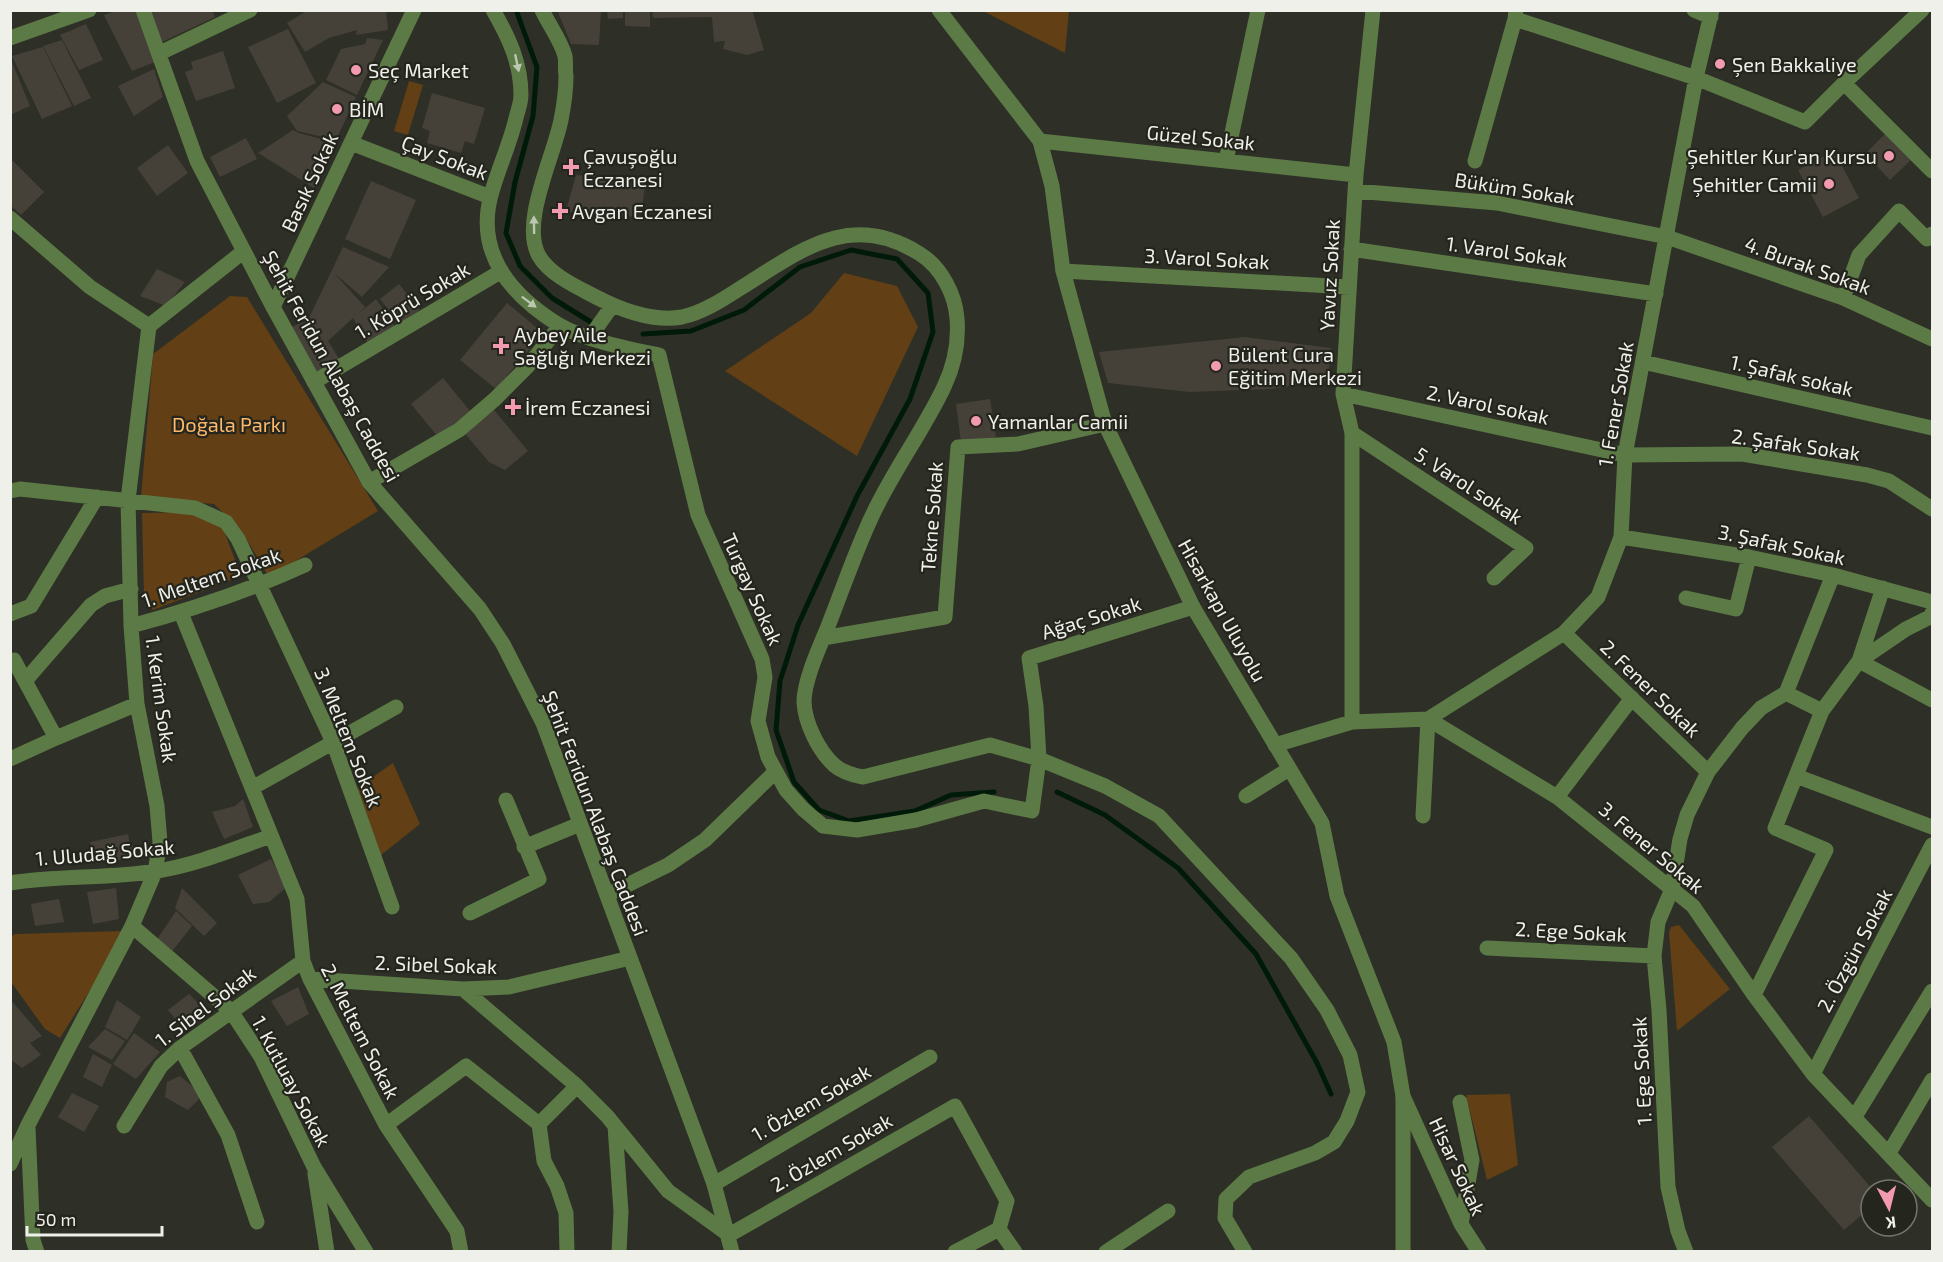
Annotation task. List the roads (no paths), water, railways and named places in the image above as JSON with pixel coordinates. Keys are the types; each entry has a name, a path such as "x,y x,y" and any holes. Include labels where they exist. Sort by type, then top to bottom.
{"street":[{"path":"10,38 89,10"},
{"name":"Şehit Feridun Alabaş Caddesi","path":"143,10 197,161 273,307 369,482 480,609 503,644 543,723 714,1184 732,1251"},
{"path":"160,53 250,10"},
{"name":"Basık Sokak","path":"273,307 414,10"},
{"path":"493,10 508,36 516,57 521,98 513,130 490,197 487,224 489,245 500,272 517,293 560,326 590,337 612,306"},
{"path":"542,10 565,57 566,89 561,121 533,217 534,240 538,255 549,269 612,306 648,316 681,317 716,304 809,246 840,236 870,236 904,244 926,258 940,273 954,299 957,318 954,362 944,386 872,515 823,638 807,685 804,702 813,732 819,747 834,766 849,774 863,777 990,745 1040,759 1105,786 1159,816 1291,958 1327,1010 1350,1055 1358,1092 1347,1121 1334,1142 1249,1178 1226,1199 1225,1218 1245,1251"},
{"name":"Hisarkapı Uluyolu","path":"939,10 1040,141 1052,186 1063,271 1105,424 1193,607 1322,823 1337,896 1394,1042 1403,1096 1403,1251"},
{"path":"1226,161 1258,10"},
{"name":"Yavuz Sokak","path":"1352,722 1352,433 1343,394 1356,175 1372,10"},
{"path":"1694,10 1712,14"},
{"path":"1475,161 1516,15 1696,78 1805,122 1922,10"},
{"path":"1928,10 1932,16"},
{"name":"1. Fener Sokak","path":"1428,719 1564,633 1598,597 1621,537 1624,455 1696,78 1712,14"},
{"path":"1844,83 1932,171"},
{"name":"Güzel Sokak","path":"1040,141 1356,175"},
{"name":"Çay Sokak","path":"351,143 490,197"},
{"name":"Büküm Sokak","path":"1355,191 1497,203 1667,237"},
{"path":"1843,298 1859,255 1899,211 1927,239 1932,234"},
{"path":"10,218 90,287 149,327 244,251"},
{"name":"4. Burak Sokak","path":"1667,237 1843,298 1932,339"},
{"name":"1. Varol Sokak","path":"1351,249 1656,294"},
{"name":"3. Varol Sokak","path":"1063,271 1349,287"},
{"name":"1. Köprü Sokak","path":"314,382 500,272"},
{"path":"369,482 459,430 527,367 560,326"},
{"name":"1. Kerim Sokak","path":"11,1161 132,926 154,872 160,842 157,806 137,705 131,626 128,500 149,327"},
{"name":"Turgay Sokak","path":"590,337 622,348 659,355 698,515 762,659 765,677 758,721 768,757 786,790 803,809 823,826 857,830 915,820 984,801 1032,811 1040,759"},
{"name":"1. Şafak sokak","path":"1643,362 1932,428"},
{"name":"2. Varol sokak","path":"1343,394 1624,455"},
{"name":"Tekne Sokak","path":"823,638 945,617 958,447 1018,444 1105,424"},
{"name":"5. Varol sokak","path":"1352,433 1526,548 1494,578"},
{"name":"2. Şafak Sokak","path":"1624,455 1742,454 1867,475 1889,481 1932,509"},
{"name":"3. Meltem Sokak","path":"10,491 20,489 195,508 226,522 238,539 333,742 392,907"},
{"path":"10,614 31,606 97,497"},
{"name":"3. Şafak Sokak","path":"1621,537 1749,557 1833,575 1932,602"},
{"path":"1686,598 1736,609 1749,557"},
{"name":"1. Meltem Sokak","path":"131,626 181,613 259,586 305,565"},
{"path":"1822,711 1786,693 1833,575"},
{"path":"1754,995 1826,850 1775,828 1822,711 1859,661 1883,588"},
{"path":"25,681 91,605 105,596 131,589"},
{"name":"Ağaç Sokak","path":"1040,759 1029,658 1193,607"},
{"name":"2. Meltem Sokak","path":"181,613 297,898 303,961 310,979 386,1125 457,1231 461,1251"},
{"path":"1859,661 1906,629 1930,617 1932,613"},
{"name":"2. Fener Sokak","path":"1564,633 1708,772"},
{"path":"12,659 56,738"},
{"path":"1859,661 1932,700"},
{"name":"1. Ege Sokak","path":"1686,1251 1678,1231 1668,1187 1654,956 1658,922 1672,889 1680,839 1687,815 1708,772 1742,728 1761,708 1786,693"},
{"path":"1557,797 1632,698"},
{"path":"10,759 137,705"},
{"path":"252,788 396,707"},
{"path":"1275,746 1352,722 1428,719 1423,816"},
{"name":"3. Fener Sokak","path":"1428,719 1557,797 1693,906 1754,995 1813,1074 1932,1200"},
{"path":"1245,796 1289,769"},
{"path":"607,895 668,865 705,840 775,772"},
{"path":"1796,776 1932,827"},
{"path":"470,913 539,879 506,800"},
{"path":"524,847 580,824"},
{"name":"1. Uludağ Sokak","path":"10,883 35,879 154,872 186,866 271,836"},
{"name":"2. Özgün Sokak","path":"1813,1074 1932,845"},
{"name":"1. Kutluay Sokak","path":"132,926 231,1011 261,1057 314,1167 366,1251"},
{"name":"2. Ege Sokak","path":"1487,948 1654,956"},
{"name":"2. Sibel Sokak","path":"310,979 463,989 509,987 630,958"},
{"name":"1. Sibel Sokak","path":"124,1126 161,1066 180,1048 303,961"},
{"path":"463,989 578,1086 615,1126 668,1191 729,1235"},
{"path":"1854,1119 1932,991"},
{"path":"180,1048 228,1135 257,1222"},
{"name":"1. Özlem Sokak","path":"714,1184 930,1057"},
{"path":"386,1125 466,1066 539,1124 544,1161 557,1186 566,1214 567,1251"},
{"path":"1889,1153 1932,1080"},
{"path":"539,1124 578,1086"},
{"name":"Hisar Sokak","path":"1403,1096 1461,1224 1479,1251"},
{"path":"1460,1102 1472,1160 1461,1224"},
{"name":"2. Özlem Sokak","path":"729,1235 955,1106 1007,1201 999,1229"},
{"path":"28,1125 33,1240 37,1251"},
{"path":"615,1126 621,1212 619,1251"},
{"path":"314,1167 327,1251"},
{"path":"1106,1251 1168,1211"},
{"path":"955,1251 999,1229 1015,1251"}],"waterway":[{"path":"516,10 537,67 533,116 515,182 506,233 520,266 552,298 594,324"},
{"path":"643,334 691,331 744,310 800,267 851,250 897,259 928,293 933,332 910,399 857,496 798,625 780,681 776,730 794,782 819,810 849,821 915,811 951,795 994,792"},
{"path":"1057,792 1105,815 1178,868 1256,954 1317,1063 1331,1094"}],"place":[{"name":"Şen Bakkaliye","path":"1720,64"},
{"name":"Seç Market","path":"356,70"},
{"name":"BİM","path":"337,109"},
{"name":"Şehitler Kur'an Kursu","path":"1889,156"},
{"name":"Çavuşoğlu Eczanesi","path":"571,167"},
{"name":"Şehitler Camii","path":"1829,184"},
{"name":"Avgan Eczanesi","path":"560,211"},
{"name":"Aybey Aile Sağlığı Merkezi","path":"501,346"},
{"name":"Bülent Cura Eğitim Merkezi","path":"1216,366"},
{"name":"İrem Eczanesi","path":"513,407"},
{"name":"Yamanlar Camii","path":"976,421"}],"park label":[{"name":"Doğala Parkı","path":"229,424"}]}
